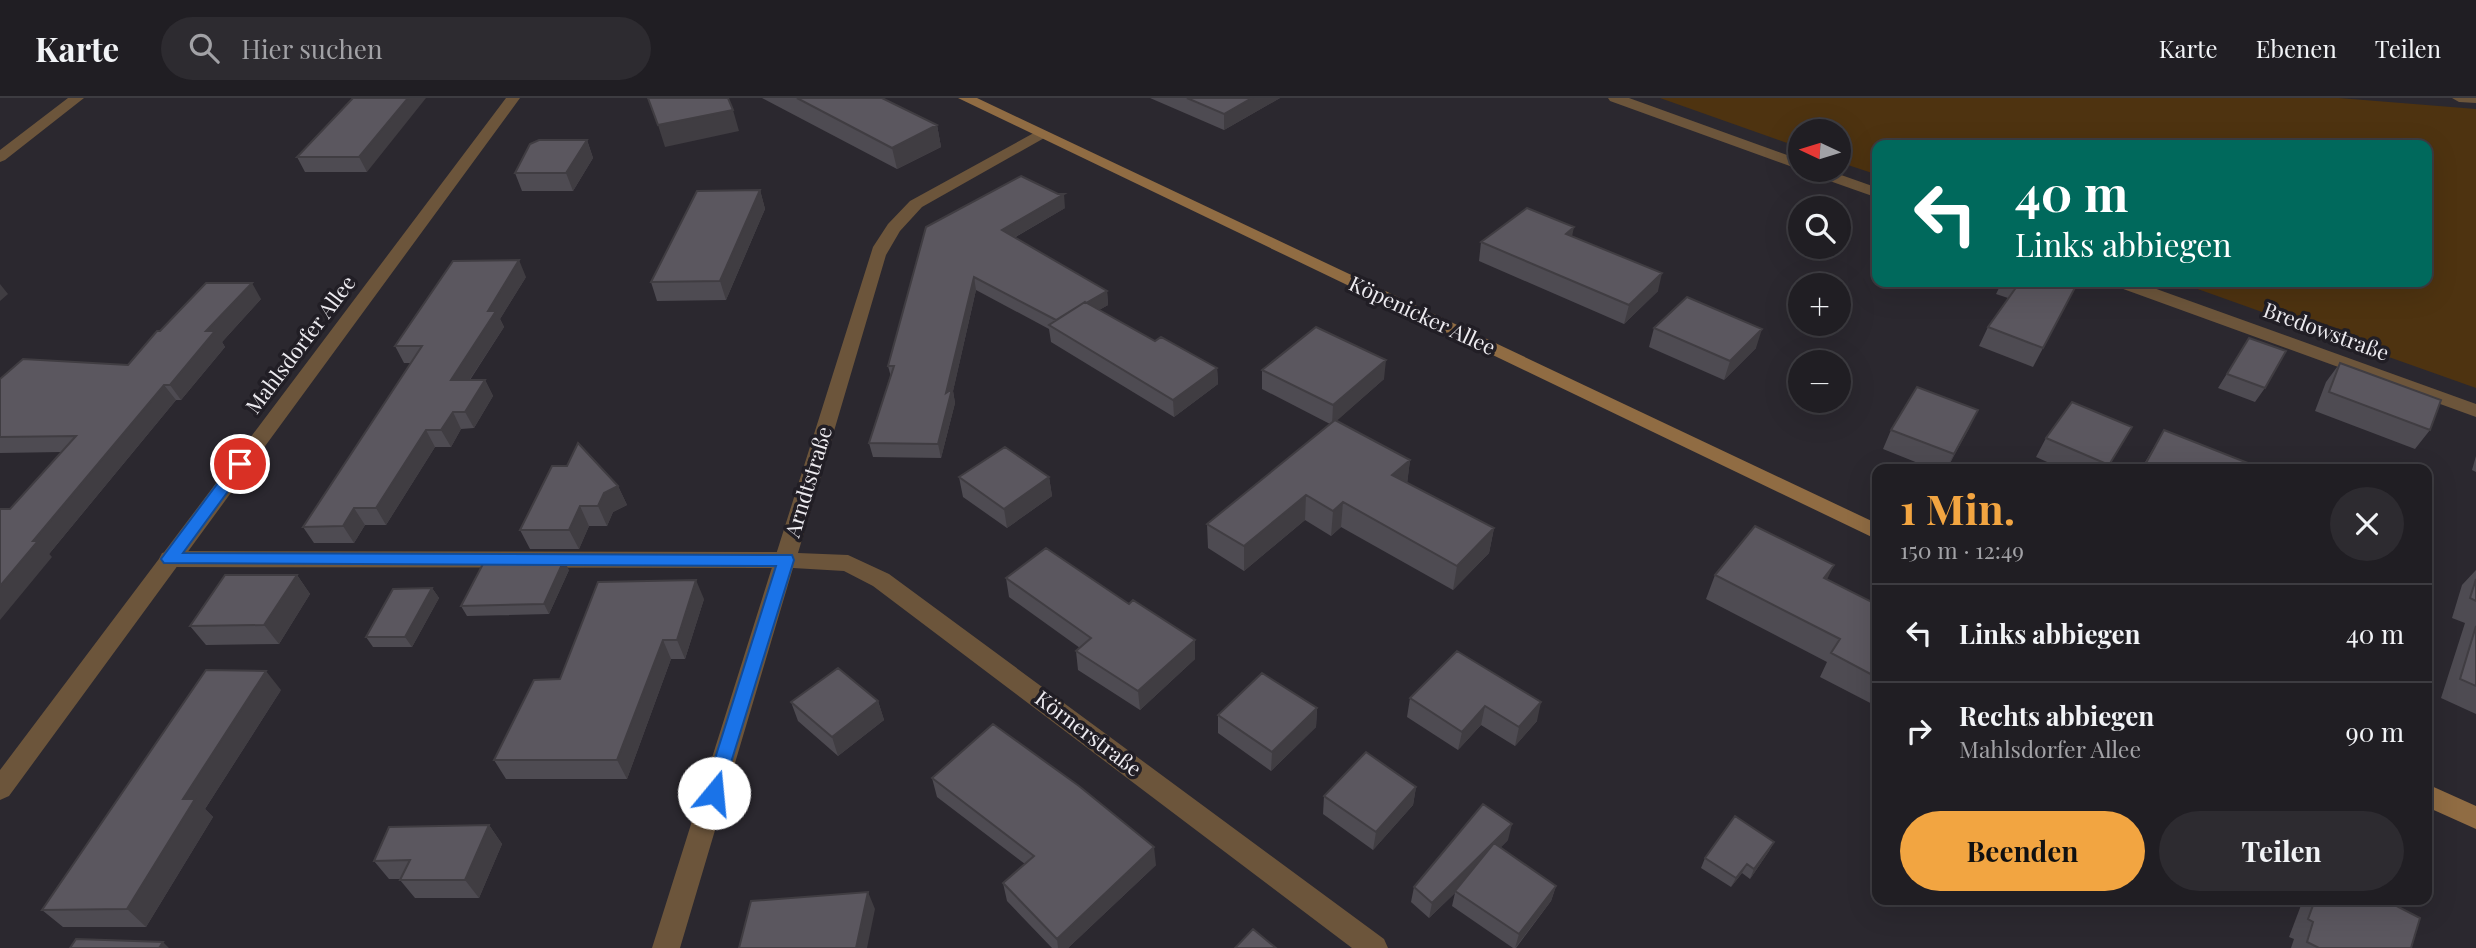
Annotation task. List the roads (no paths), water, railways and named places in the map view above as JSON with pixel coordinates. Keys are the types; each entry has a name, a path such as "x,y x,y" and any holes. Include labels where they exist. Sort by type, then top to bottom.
{"street":[{"path":"0,157 77,98"},
{"name":"Mahlsdorfer Allee","path":"0,789 513,98"},
{"name":"Köpenicker Allee","path":"965,98 1872,530"},
{"path":"1615,98 1788,160"},
{"path":"2459,98 2476,99"},
{"name":"Arndtstraße","path":"666,948 878,255 886,237 900,218 916,204 1041,134"},
{"path":"1847,182 1872,191"},
{"name":"Bredowstraße","path":"2135,287 2476,411"},
{"name":"Körnerstraße","path":"170,559 786,560 848,563 881,579 1374,948"},
{"path":"2432,797 2476,818"}]}
